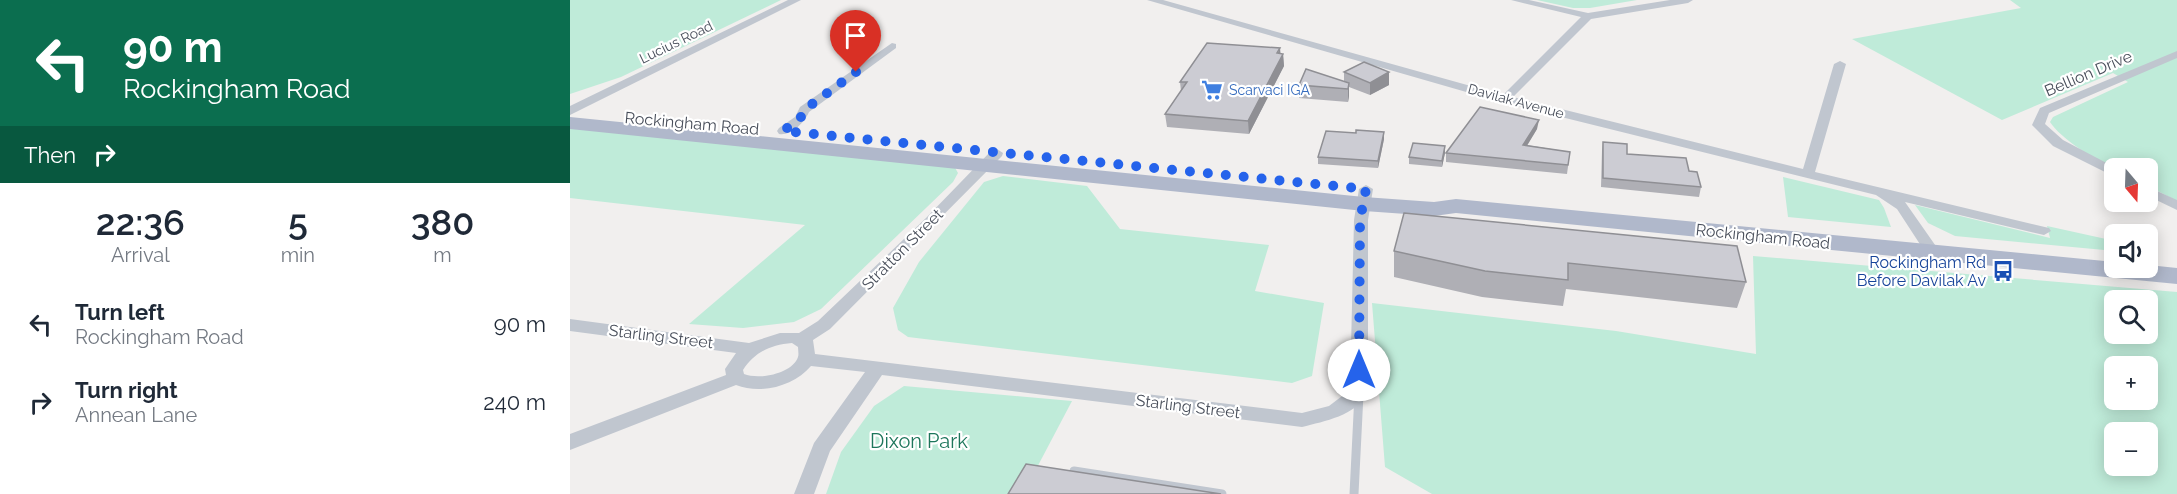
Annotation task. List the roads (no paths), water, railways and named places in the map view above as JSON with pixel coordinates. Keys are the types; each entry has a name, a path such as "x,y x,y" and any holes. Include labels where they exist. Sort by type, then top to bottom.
{"main road":[{"name":"Rockingham Road","path":"570,111 783,131 991,158"},
{"name":"Rockingham Road","path":"570,123 991,158 1365,196 1434,209 1456,206 2177,276"}],"street":[{"name":"Lucius Road","path":"570,111 796,0"},
{"name":"Davilak Avenue","path":"1152,0 1505,99 2044,231"},
{"path":"1516,0 1588,16 1688,0"},
{"path":"1505,99 1588,16"},
{"path":"783,131 800,119 804,110 892,46"},
{"name":"Bellion Drive","path":"2104,167 2051,137 2038,125 2044,111 2177,54"},
{"path":"1808,173 1840,64"},
{"name":"Stratton Street","path":"802,339 824,325 931,221 991,158"},
{"name":"Davilak Avenue","path":"1881,192 1902,206 1932,252"},
{"path":"1359,393 1360,220 1365,196"},
{"path":"2158,196 2177,206"},
{"name":"Starling Street","path":"570,325 752,349"},
{"path":"784,337 802,339 810,351 807,358 790,374 765,384 752,385 742,383 736,378 734,372 736,364 752,349 784,337"},
{"name":"Starling Street","path":"807,358 1302,420 1335,411 1359,393"},
{"path":"804,494 821,448 879,367"},
{"path":"570,442 736,378"}],"lane":[{"path":"1354,494 1359,393"},
{"path":"1074,471 1222,494"}],"place":[{"name":"Scarvaci IGA","path":"1212,90"},
{"name":"Rockingham Rd Before Davilak Av","path":"2003,271"}],"park label":[{"name":"Dixon Park","path":"919,441"}]}
